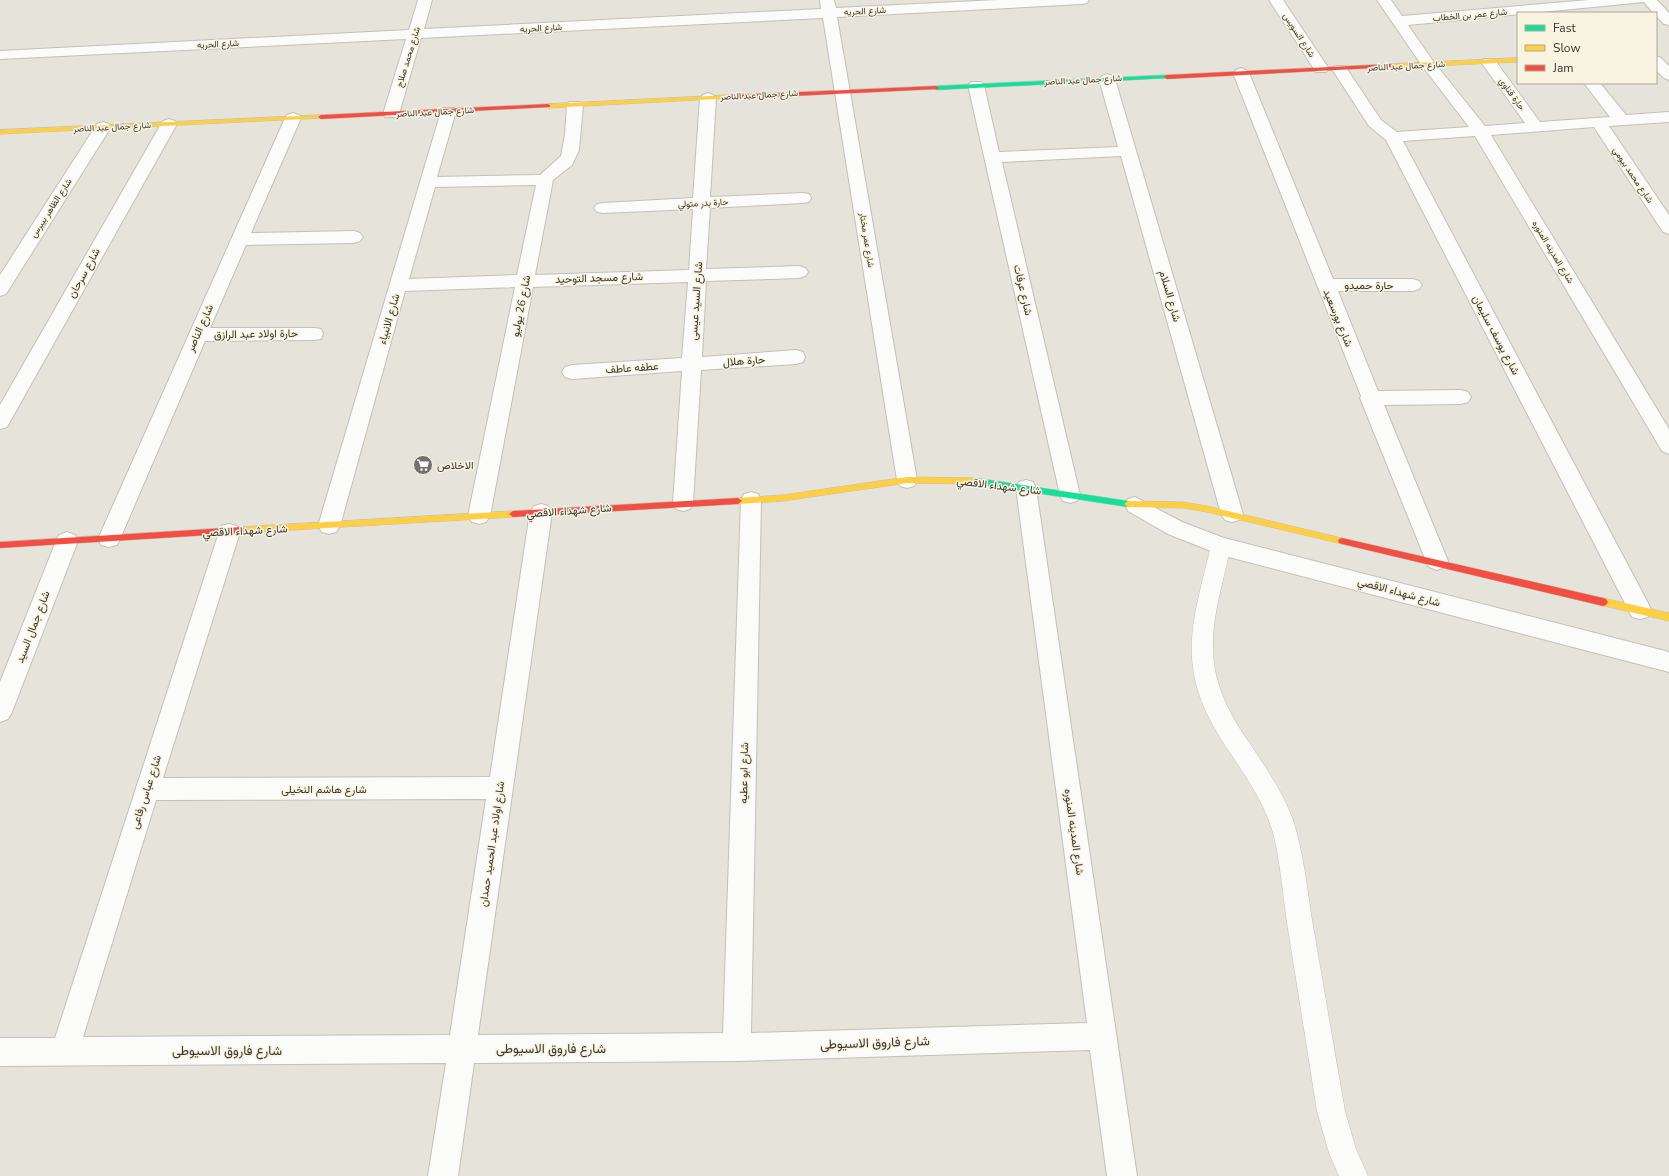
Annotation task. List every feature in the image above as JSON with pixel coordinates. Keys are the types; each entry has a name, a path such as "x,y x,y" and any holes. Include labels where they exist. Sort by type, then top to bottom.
{"street":[{"name":"شارع محمد صلاح","path":"391,114 425,0"},
{"name":"شارع الحريه","path":"0,55 415,34 828,6 1082,0"},
{"name":"شارع السويس","path":"1276,0 1321,69"},
{"name":"شارع المدينه المنوره","path":"1384,0 1428,64 1480,130 1669,446"},
{"name":"شارع عمر بن الخطاب","path":"1399,21 1638,0"},
{"path":"1649,0 1669,21"},
{"name":"شارع عمر مختار","path":"828,6 907,480"},
{"path":"1657,54 1669,53"},
{"name":"شارع جمال عبد الناصر","path":"0,132 1517,60"},
{"name":"حارة قناوي","path":"1489,62 1536,127"},
{"path":"1657,62 1669,75"},
{"name":"شارع يوسف سليمان","path":"1340,69 1371,118 1393,137 1640,610"},
{"name":"شارع بورسعيد","path":"1241,73 1436,561"},
{"name":"شارع السلام","path":"1107,79 1129,151 1232,514"},
{"path":"1593,84 1621,120"},
{"name":"شارع عرفات","path":"976,85 1070,495"},
{"name":"شارع السيد عيسى","path":"683,504 708,98"},
{"path":"428,182 545,180 552,171 566,161 571,153 576,105"},
{"name":"شارع الانبياء","path":"330,526 448,111"},
{"path":"1393,137 1669,117"},
{"name":"شارع الناصر","path":"109,539 293,118"},
{"name":"شارع محمد بيومي","path":"1598,122 1669,228"},
{"name":"شارع سرحان","path":"0,422 169,124"},
{"name":"شارع الظاهر بيبرس","path":"0,290 103,127"},
{"path":"992,157 1129,151"},
{"name":"شارع 26 يوليو","path":"479,516 545,180"},
{"name":"حارة بدر متولي","path":"603,208 803,198"},
{"path":"240,238 354,237"},
{"name":"شارع مسجد التوحيد","path":"398,285 799,272"},
{"name":"حارة حميدو","path":"1325,285 1413,285"},
{"name":"حارة اولاد عبد الرازق","path":"197,335 314,334"},
{"name":"حارة هلال","path":"692,364 796,357"},
{"name":"عطفه عاطف","path":"572,372 692,364"},
{"path":"1370,398 1461,397"},
{"name":"شارع شهداء الاقصي","path":"0,545 751,500 817,494 907,480 961,480 1026,488 1135,505 1182,505 1232,514 1669,617"},
{"name":"شارع المدينه المنوره","path":"1026,488 1122,1176"},
{"name":"شارع ابو عطيه","path":"737,1047 751,500"},
{"name":"شارع شهداء الاقصي","path":"1135,505 1175,528 1220,546 1669,662"},
{"name":"شارع اولاد عبد الحميد حمدان","path":"443,1176 541,512"},
{"name":"شارع عباس رفاعى","path":"64,1052 229,532"},
{"name":"شارع جمال السيد","path":"0,712 67,541"},
{"name":"شارع هاشم النخيلى","path":"147,789 500,788"},
{"name":"شارع فاروق الاسيوطى","path":"0,1052 737,1047 1102,1036"}],"lane":[{"path":"1220,546 1202,633 1202,660 1208,689 1220,718 1258,776 1273,804 1285,833 1331,1111 1343,1153 1354,1176"}],"traffic: fast":[{"path":"936,88 1167,77"},
{"path":"976,481 1128,504"}],"traffic: slow":[{"path":"1391,66 1517,60"},
{"path":"548,106 731,97"},
{"path":"0,132 321,117"},
{"path":"738,501 783,498 907,480 976,481"},
{"path":"1128,504 1183,505 1207,509 1342,541"},
{"path":"242,530 513,514"},
{"path":"1603,602 1669,617"}],"traffic: jam":[{"path":"1167,77 1391,66"},
{"path":"731,97 936,88"},
{"path":"321,117 548,106"},
{"path":"513,514 738,501"},
{"path":"0,545 242,530"},
{"path":"1342,541 1603,602"}],"place":[{"name":"الاخلاص","path":"423,465"}]}
